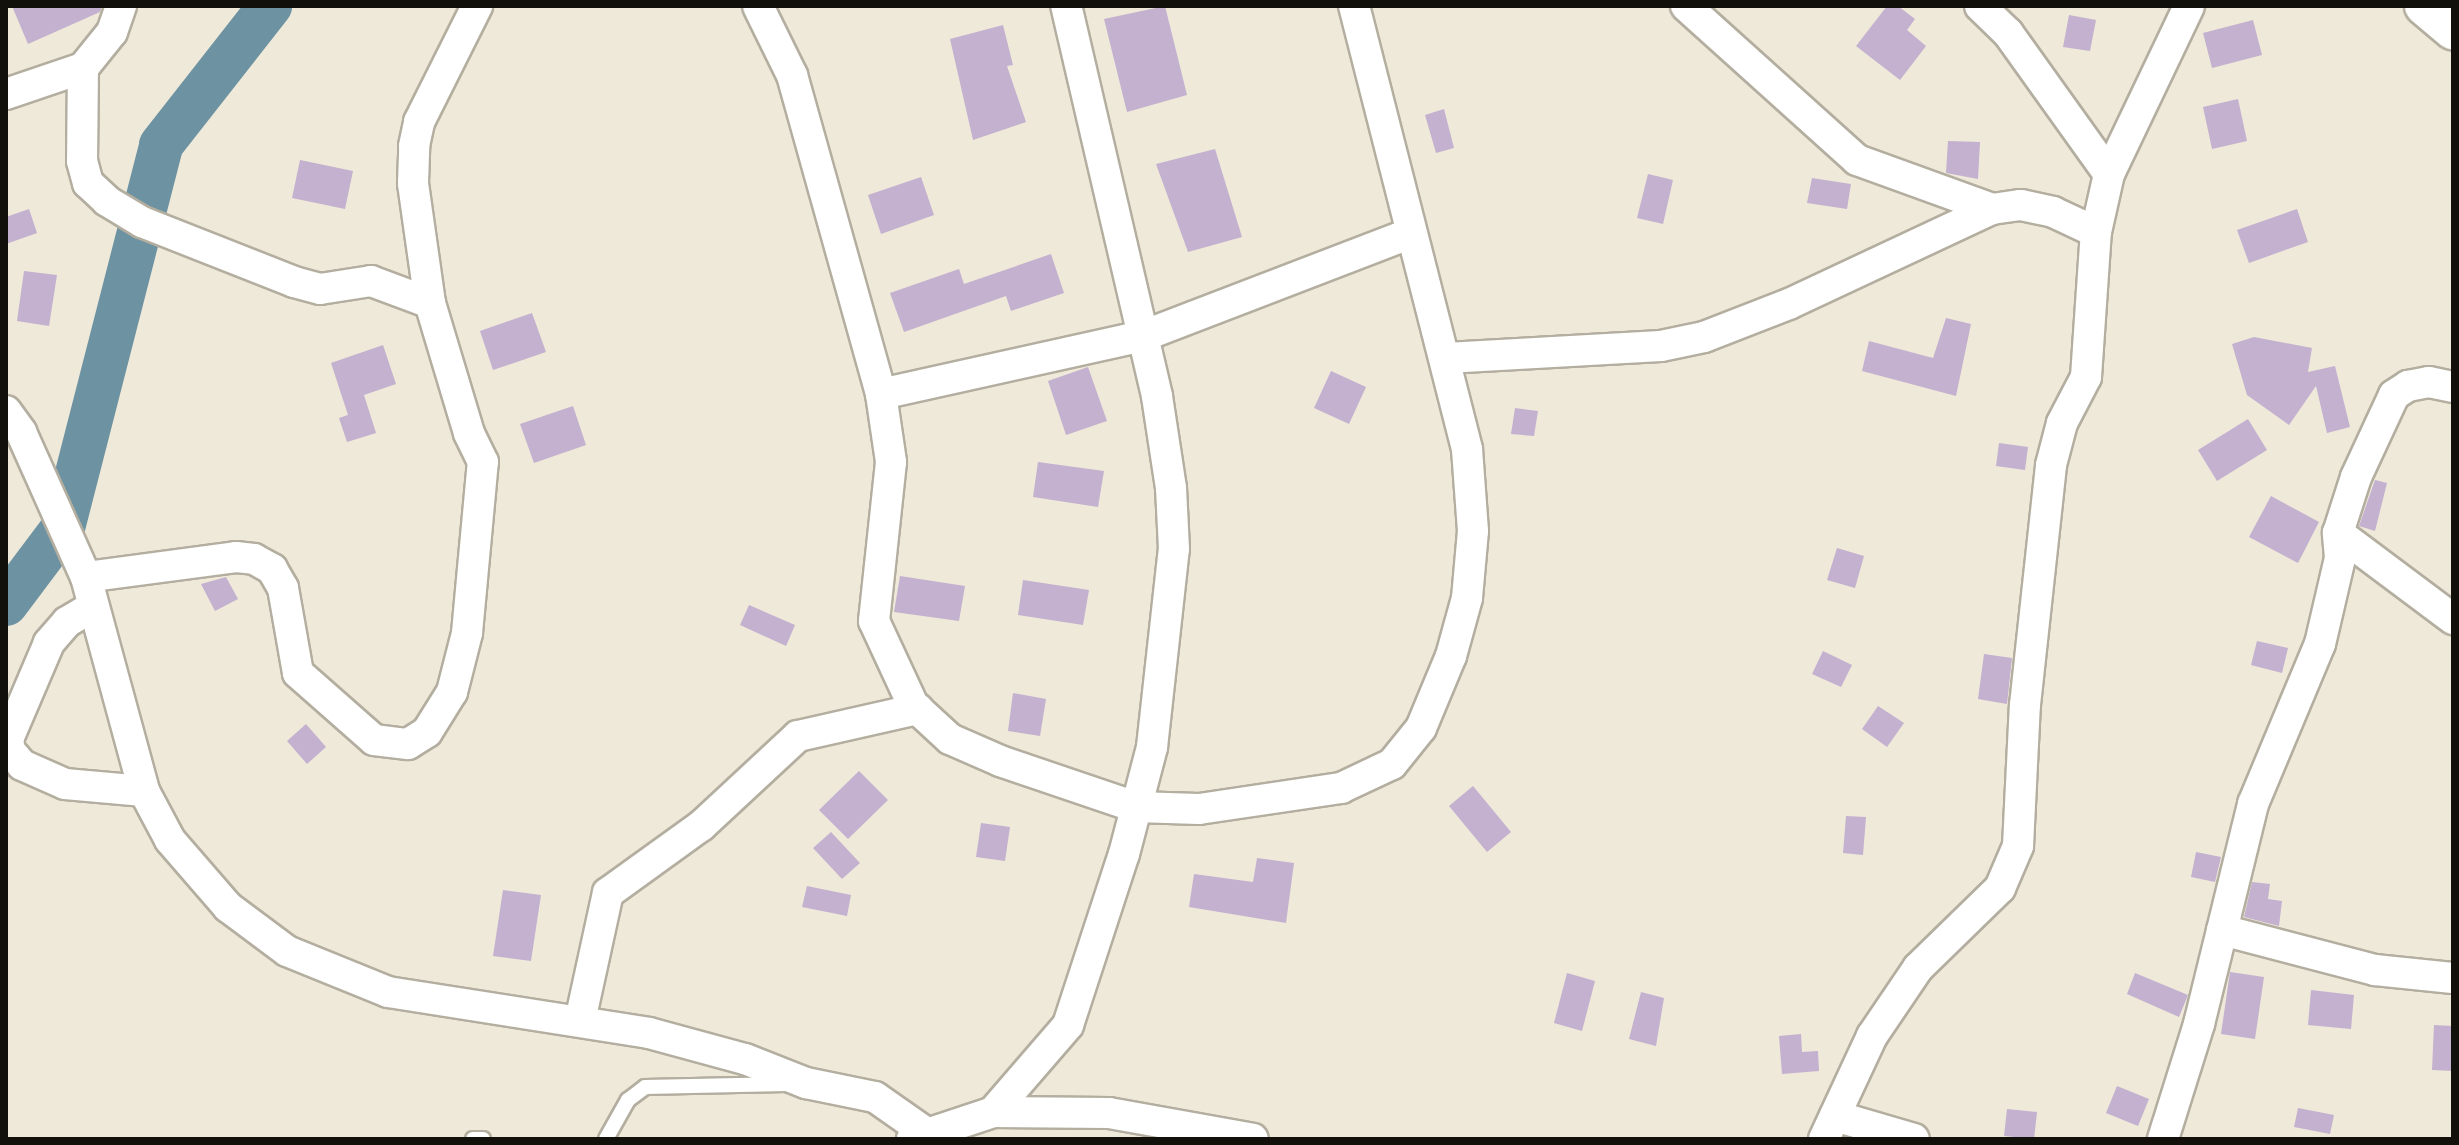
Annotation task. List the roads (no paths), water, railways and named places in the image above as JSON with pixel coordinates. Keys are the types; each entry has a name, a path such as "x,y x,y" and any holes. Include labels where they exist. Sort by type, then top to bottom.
{"street":[{"path":"6,94 83,68 112,32 121,6"},
{"path":"86,577 236,557 254,559 272,569 283,588 298,673 374,740 408,744 427,732 452,692 467,633 483,462 469,433 430,303 413,183 414,146 419,122 477,6"},
{"path":"758,6 792,75 881,394 891,462 874,621 884,649 918,709 950,739 1136,807 1199,809 1341,788 1392,764 1421,728 1451,656 1467,598 1473,531 1467,449 1354,6"},
{"path":"993,1112 1068,1025 1152,747 1174,549 1171,488 1143,336 1066,6"},
{"path":"1363,44 1381,6"},
{"path":"1686,6 1857,160 1992,209"},
{"path":"1980,6 2008,33 2109,174"},
{"path":"1914,1139 1830,1128 1872,1036 1918,968 2000,888 2018,846 2026,691 2051,465 2062,423 2086,377 2096,232 2109,174 2189,6"},
{"path":"2424,6 2453,30"},
{"path":"83,68 82,161 88,183 107,201 142,222 294,282 320,289 371,281 430,303"},
{"path":"1446,358 1647,347 1704,337 1789,304 1992,209 2021,205 2042,210 2096,232"},
{"path":"881,394 1143,336 1411,233"},
{"path":"2163,1139 2222,930 2253,804 2320,644 2340,558 2338,533 2356,477 2394,395 2429,382 2453,387"},
{"path":"6,411 21,432 86,577 144,791 170,840 228,907 287,951 388,992 580,1021 745,1059 806,1083 875,1097 918,1136 993,1112 1109,1113 1253,1139"},
{"path":"2338,533 2453,619"},
{"path":"92,607 67,622 49,643 8,739 10,751 22,765 65,784 144,791"},
{"path":"580,1021 608,893 701,826 798,736 918,709"},
{"path":"2222,930 2375,970 2453,978"}],"lane":[{"path":"606,1139 628,1100 645,1087 806,1083"},
{"path":"473,1139 483,1139"}],"waterway":[{"path":"6,604 63,528 161,145 270,6"}]}
